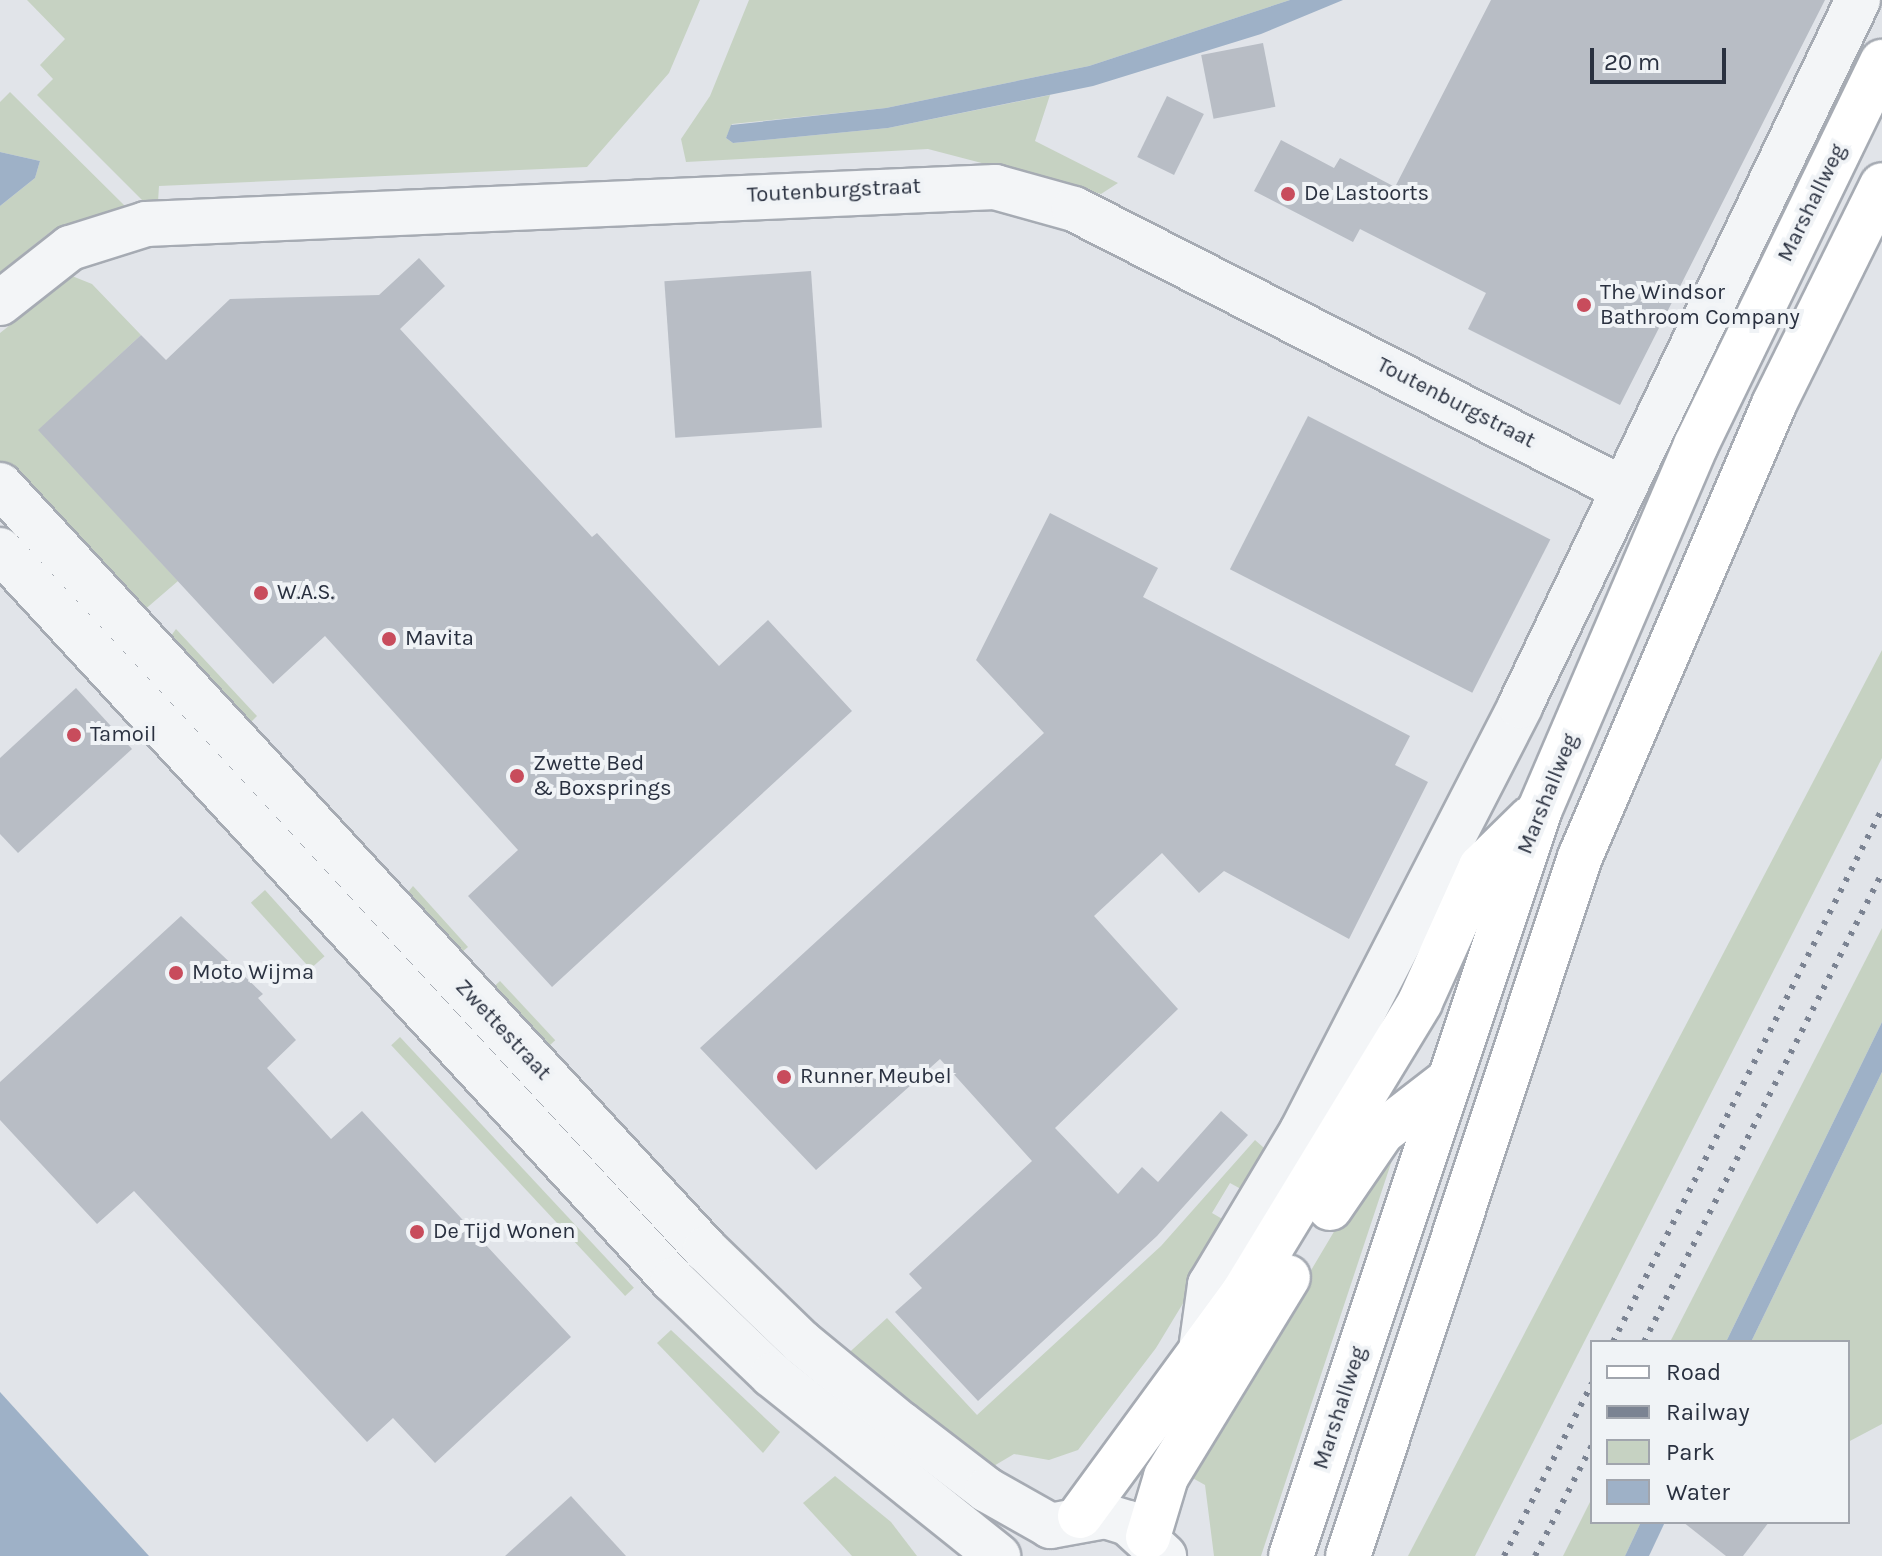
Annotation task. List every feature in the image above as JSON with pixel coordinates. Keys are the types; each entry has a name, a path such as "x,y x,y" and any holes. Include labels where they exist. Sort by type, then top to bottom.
{"main road":[{"name":"Marshallweg","path":"1291,1556 1442,1085 1540,809 1696,445 1882,62"},
{"path":"1348,1556 1514,1041 1580,857 1684,607 1882,185"},
{"path":"1051,1533 1200,1357 1376,1079 1441,963 1481,867 1540,809"},
{"path":"1156,1546 1166,1477 1346,1182 1382,1132 1442,1085 1514,1041"}],"street":[{"path":"1200,1357 1210,1285 1354,1032 1588,569 1621,488 1858,0"},
{"name":"Toutenburgstraat","path":"0,303 70,248 146,224 995,187 1074,209 1621,488"},
{"name":"Zwettestraat","path":"0,485 705,1249 801,1342 987,1490 1051,1533"},
{"name":"Zwettestraat","path":"0,550 673,1280 772,1375 998,1556"},
{"path":"1051,1533 1128,1523 1156,1546"}],"green space":[{"path":"27,0 700,0 669,73 587,167 159,186 158,202 144,202 37,95 53,79 40,65 65,39"},
{"path":"749,0 1290,0 1089,66 886,108 732,124 726,138 733,143 888,128 1050,95 1035,141 1118,183 1101,194 928,149 686,162 681,139 710,96"},
{"path":"10,92 125,206 54,229 0,272 0,206 35,178 40,161 0,152 0,102"},
{"path":"72,276 92,284 141,335 39,430 178,581 142,612 0,465 0,333"},
{"path":"176,629 257,716 251,722 168,640"},
{"path":"1882,650 1882,758 1475,1556 1408,1556"},
{"path":"413,886 468,947 462,952 404,897"},
{"path":"265,890 325,956 310,969 251,903"},
{"path":"1882,928 1882,1022 1727,1340 1671,1340"},
{"path":"500,981 555,1040 546,1049 490,990"},
{"path":"400,1037 634,1288 625,1296 391,1045"},
{"path":"1882,1072 1882,1424 1850,1441 1850,1340 1752,1340"},
{"path":"1400,1136 1261,1556 1214,1556 1205,1485 1189,1476 1367,1176"},
{"path":"1255,1140 1272,1155 1250,1194 1230,1183 1212,1213 1231,1224 1156,1348 1078,1450 1049,1460 1014,1454 987,1470 842,1359 887,1318 977,1415 1161,1246"},
{"path":"671,1330 780,1432 763,1453 657,1343"},
{"path":"835,1476 891,1522 917,1556 852,1556 803,1503"},
{"path":"1590,1502 1590,1524 1640,1524 1625,1556 1563,1556"}],"water":[{"path":"1290,0 1343,0 1261,34 1093,86 888,128 733,143 726,138 731,125 886,108 1089,66"},
{"path":"0,152 40,161 35,178 0,206"},
{"path":"1882,1022 1882,1072 1752,1340 1727,1340"},
{"path":"0,1392 149,1556 0,1556"},
{"path":"1640,1524 1664,1524 1649,1556 1625,1556"}],"building":[{"path":"1491,0 1825,0 1620,405 1468,329 1486,293 1360,229 1353,242 1254,191 1281,140 1334,168 1340,158 1395,187"},
{"path":"1263,43 1275,107 1214,119 1201,55"},
{"path":"1167,96 1204,114 1174,175 1137,157"},
{"path":"419,258 445,286 400,329 592,537 597,533 719,666 768,620 852,711 552,987 468,896 518,850 325,636 273,684 38,430 141,335 166,360 230,299 379,295"},
{"path":"811,271 822,428 675,438 664,281"},
{"path":"1308,416 1550,539 1472,693 1230,569"},
{"path":"1050,513 1158,568 1143,597 1410,736 1395,765 1428,782 1349,939 1224,871 1199,893 1162,853 1094,916 1178,1009 1055,1128 1118,1194 1142,1167 1158,1182 1221,1111 1248,1135 1157,1236 978,1401 895,1312 922,1288 909,1274 1032,1161 940,1059 816,1170 700,1048 1044,733 976,660"},
{"path":"76,688 132,749 18,853 0,834 0,758"},
{"path":"181,916 263,994 258,998 296,1040 267,1068 331,1139 362,1111 571,1337 435,1463 393,1418 367,1442 134,1191 97,1224 0,1120 0,1082"},
{"path":"571,1496 626,1556 505,1556"},
{"path":"1686,1524 1767,1524 1743,1556 1726,1556"}],"railway":[{"path":"1614,1340 1882,809"},
{"path":"1645,1340 1882,873"},
{"path":"1504,1556 1590,1387"},
{"path":"1535,1556 1590,1449"}],"place":[{"name":"De Lastoorts","path":"1288,194"},
{"name":"The Windsor Bathroom Company","path":"1584,305"},
{"name":"W.A.S.","path":"261,593"},
{"name":"Mavita","path":"389,639"},
{"name":"Tamoil","path":"74,735"},
{"name":"Zwette Bed & Boxsprings","path":"517,776"},
{"name":"Moto Wijma","path":"176,973"},
{"name":"Runner Meubel","path":"784,1077"},
{"name":"De Tijd Wonen","path":"417,1232"}]}
